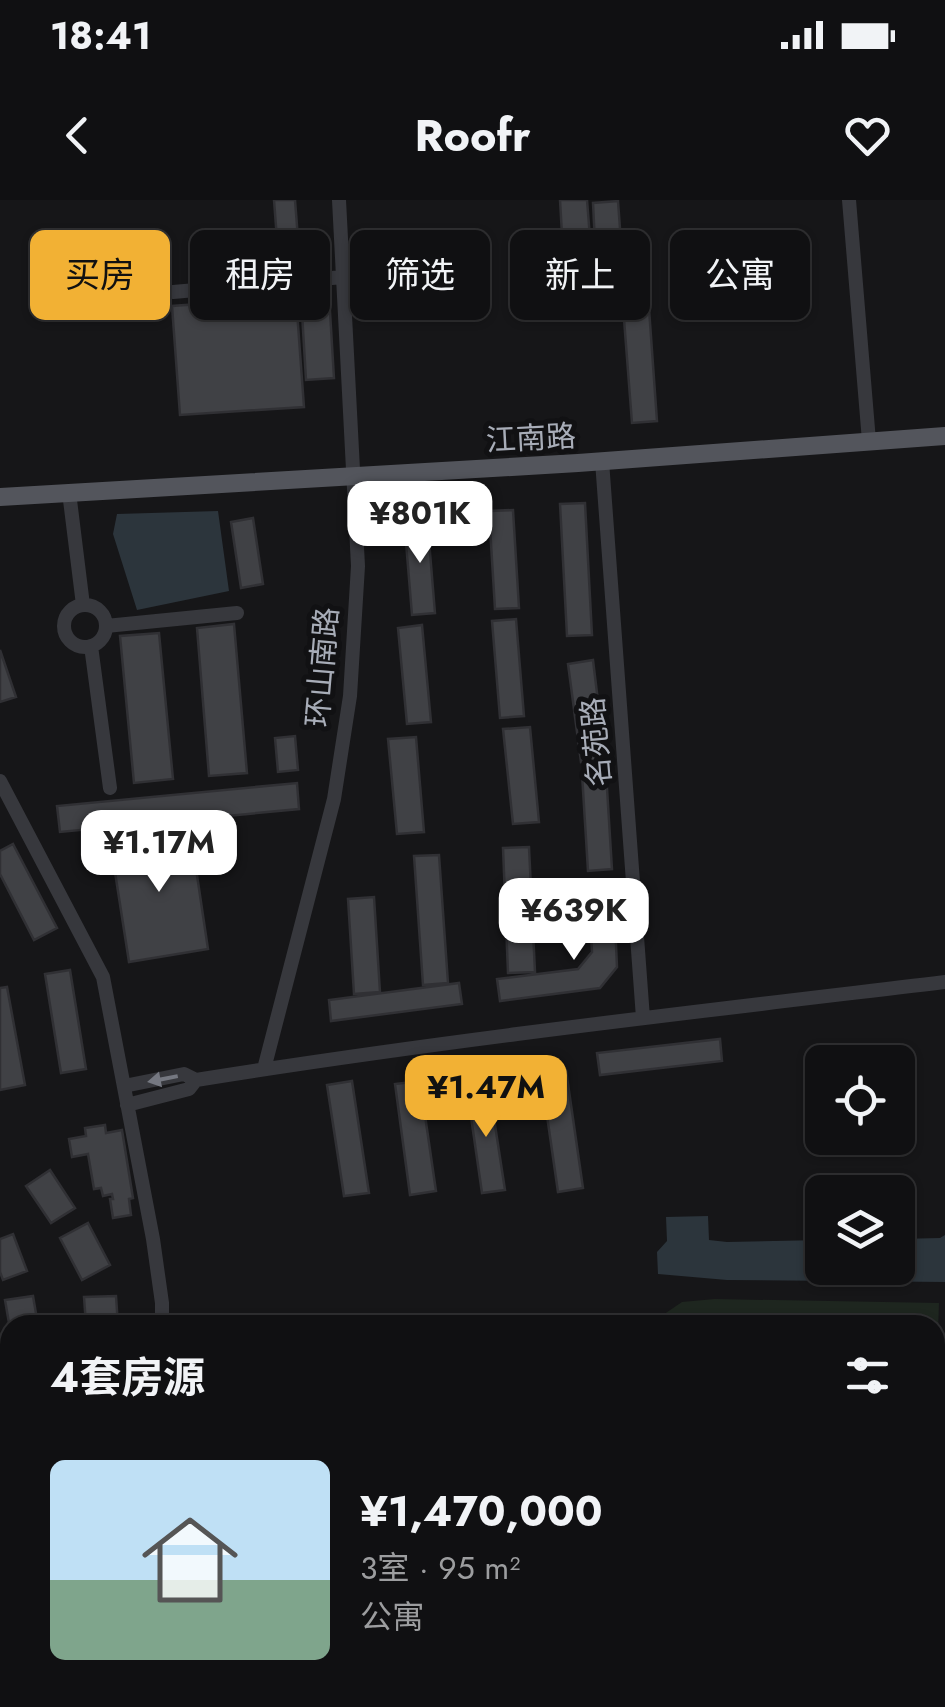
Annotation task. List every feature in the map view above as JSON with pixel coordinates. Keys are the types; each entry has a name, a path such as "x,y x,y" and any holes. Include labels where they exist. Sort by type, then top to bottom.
{"main road":[{"name":"江南路","path":"0,497 945,436"}],"street":[{"name":"环山南路","path":"264,1069 334,799 348,713 358,566 339,200"},
{"path":"849,200 869,441"},
{"path":"173,292 343,277"},
{"name":"名苑路","path":"602,461 643,1018"},
{"path":"69,492 83,605"},
{"path":"83,605 96,608 106,626 102,638 91,646 76,645 64,626 69,612 83,605"},
{"path":"106,626 237,613"},
{"path":"91,646 110,788"},
{"path":"0,782 103,977 155,1255 162,1315"},
{"path":"124,1086 184,1074 196,1080 643,1018 945,982"},
{"path":"127,1105 189,1089 196,1080"}],"shaded area":[{"path":"218,511 229,591 137,610 113,534 117,514"},
{"path":"708,1216 709,1240 805,1240 805,1281 658,1274 657,1252 667,1241 666,1217"},
{"path":"945,1235 945,1282 915,1282 915,1239"},
{"path":"715,1299 939,1303 939,1315 663,1315 682,1302"}],"building":[{"path":"274,200 295,200 297,230 276,230"},
{"path":"560,200 587,200 589,230 562,230"},
{"path":"618,201 620,230 594,230 593,203"},
{"path":"190,305 190,320 298,320 304,407 180,415 172,306"},
{"path":"330,312 334,378 306,380 302,320 330,320"},
{"path":"624,320 650,320 657,421 632,423"},
{"path":"585,503 592,635 567,636 560,504"},
{"path":"513,510 519,608 495,609 489,511"},
{"path":"427,516 435,613 412,615 404,518"},
{"path":"253,518 263,584 241,588 231,522"},
{"path":"516,619 524,716 500,718 492,621"},
{"path":"234,624 247,773 209,776 197,628"},
{"path":"422,625 431,722 407,724 398,628"},
{"path":"159,633 173,779 134,783 120,636"},
{"path":"0,650 16,697 0,702"},
{"path":"593,660 605,759 581,762 568,664"},
{"path":"530,727 539,822 513,824 503,729"},
{"path":"295,736 298,770 278,772 275,738"},
{"path":"416,737 424,832 397,834 388,739"},
{"path":"606,772 612,869 588,871 582,774"},
{"path":"297,783 299,809 60,832 57,806"},
{"path":"190,828 208,949 129,962 110,840"},
{"path":"13,844 57,928 34,940 0,874 0,851"},
{"path":"529,847 535,972 508,973 503,848"},
{"path":"439,855 448,983 423,985 414,856"},
{"path":"374,897 380,992 354,994 348,899"},
{"path":"614,899 617,967 600,988 500,1001 497,979 578,969 592,952 589,900"},
{"path":"70,970 86,1069 61,1073 45,974"},
{"path":"459,983 462,1004 331,1021 329,1000"},
{"path":"7,987 25,1085 0,1090 0,988"},
{"path":"720,1039 722,1061 600,1075 597,1053"},
{"path":"566,1070 583,1188 558,1192 541,1074"},
{"path":"352,1081 369,1193 344,1196 327,1085"},
{"path":"420,1081 436,1191 410,1195 395,1084"},
{"path":"489,1086 505,1190 482,1193 467,1089"},
{"path":"105,1125 106,1133 122,1130 133,1198 129,1199 131,1215 113,1218 112,1194 103,1196 101,1188 94,1189 88,1154 72,1157 69,1139 86,1136 85,1128"},
{"path":"50,1170 75,1208 51,1223 26,1186"},
{"path":"88,1223 110,1265 82,1280 60,1238"},
{"path":"13,1234 27,1271 3,1280 0,1239"},
{"path":"33,1296 36,1315 8,1315 5,1300"},
{"path":"116,1296 117,1315 85,1315 84,1297"}]}
